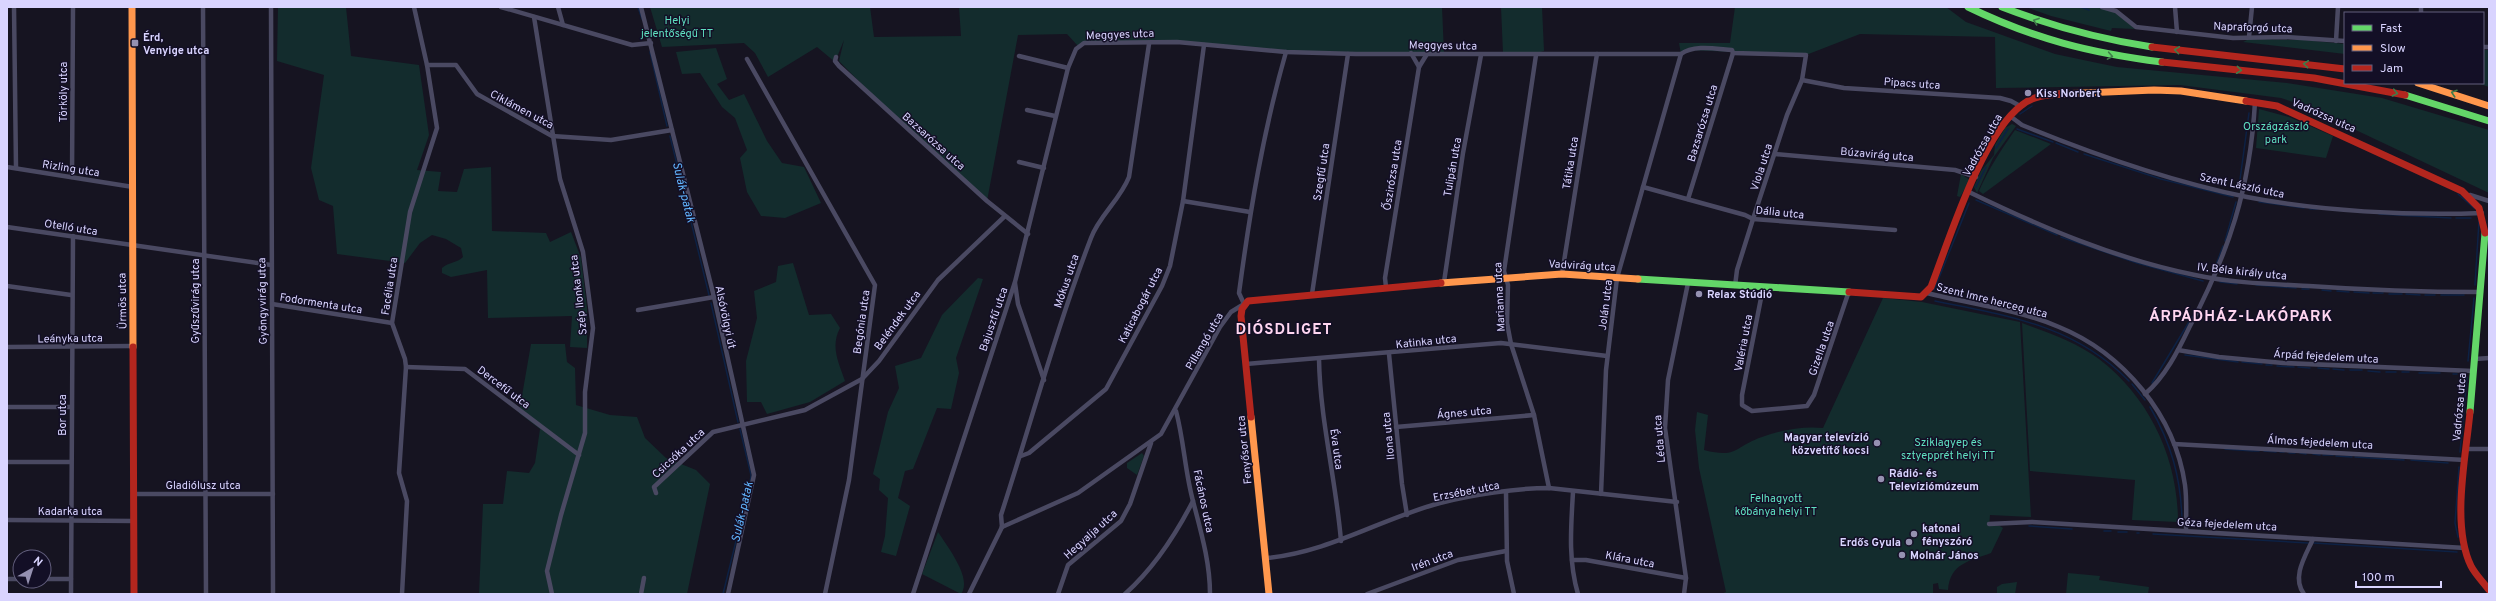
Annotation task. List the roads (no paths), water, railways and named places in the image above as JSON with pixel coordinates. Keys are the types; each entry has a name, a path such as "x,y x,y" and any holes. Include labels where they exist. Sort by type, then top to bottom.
{"main road":[{"name":"Ürmös utca","path":"132,7 134,594"},
{"path":"1968,7 2020,32 2078,50 2121,58 2288,75 2344,83"},
{"path":"2002,7 2062,30 2123,43 2344,69"},
{"path":"2350,84 2431,102 2489,121"},
{"path":"2421,84 2489,106"},
{"name":"Vadrózsa utca","path":"1924,295 1976,177 2010,116 2020,106 2031,99 2047,95 2154,90 2181,91 2254,102 2292,112 2468,195 2482,213 2485,244 2461,512 2465,548 2471,566 2489,590"},
{"name":"Vadvirág utca","path":"1244,304 1252,299 1444,282 1562,274 1848,294 1924,295"},
{"name":"Fenyősor utca","path":"1244,304 1241,316 1267,558 1269,594"}],"street":[{"path":"14,7 16,168"},
{"name":"Törköly utca","path":"72,177 73,7"},
{"name":"Gyűszűvirág utca","path":"203,7 206,594"},
{"name":"Gyöngyvirág utca","path":"270,7 273,594"},
{"name":"Facélia utca","path":"402,594 407,501 399,473 406,367 405,359 392,323 410,212 437,128 427,65 414,7"},
{"path":"501,7 632,45 651,43"},
{"path":"558,7 563,25"},
{"name":"Alsóvölgyi út","path":"641,7 714,297 743,425 754,482 728,594"},
{"name":"Napraforgó utca","path":"2102,7 2116,11 2136,27 2233,38 2249,37 2344,41"},
{"path":"2175,7 2177,32"},
{"path":"2249,37 2252,7"},
{"path":"2336,41 2338,7"},
{"name":"Szép Ilonka utca","path":"534,17 560,179 584,256 593,328 585,392 584,433 580,455 561,514 547,570 552,594"},
{"name":"Meggyes utca","path":"1078,46 1090,42 1149,44 1155,42 1286,52 1481,55 1536,55 1546,53 1681,54 1687,50 1708,48 1732,50 1733,53 1806,55"},
{"name":"Mókus utca","path":"1002,527 1001,515 1059,328 1091,237 1125,187 1128,177 1149,44"},
{"name":"Katicabogár utca","path":"1020,456 1029,453 1106,390 1162,286 1170,266 1183,201 1204,45"},
{"name":"Bajuszfű utca","path":"913,594 1015,282 1044,168 1055,116 1068,68 1078,46"},
{"path":"1244,304 1239,294 1261,146 1286,52"},
{"path":"1411,53 1419,67"},
{"name":"Bazsarózsa utca","path":"1688,199 1733,53"},
{"name":"Szegfű utca","path":"1312,294 1348,54"},
{"name":"Őszirózsa utca","path":"1386,287 1385,278 1419,67 1427,54"},
{"name":"Tátika utca","path":"1562,274 1597,54"},
{"name":"Jolán utca","path":"1601,494 1607,356 1617,278 1681,54"},
{"name":"Tulipán utca","path":"1444,282 1458,184 1481,55"},
{"name":"Marianna utca","path":"1536,55 1504,269 1506,277 1508,323 1511,344 1534,415 1549,488"},
{"name":"Viola utca","path":"1735,286 1737,270 1787,115 1802,80 1806,55"},
{"path":"1019,56 1068,68"},
{"name":"Bazsarózsa utca","path":"836,57 835,61 839,66 1005,216 1028,234"},
{"name":"Begónia utca","path":"747,59 873,279 875,290 849,480 825,594"},
{"name":"Ciklámen utca","path":"427,65 456,65 476,94 552,136 611,140 672,130"},
{"name":"Pipacs utca","path":"1802,80 1844,88 2000,98 2011,101 2020,106"},
{"path":"2146,394 2159,380 2178,350 2215,278 2233,232 2248,168 2254,102"},
{"path":"1027,110 1055,116"},
{"name":"Szent László utca","path":"2010,116 2022,126 2126,165 2242,196 2290,204 2340,208 2453,214 2482,213"},
{"name":"Búzavirág utca","path":"1775,154 1955,170 1976,177"},
{"path":"1019,162 1044,168"},
{"name":"Rizling utca","path":"7,167 133,187"},
{"name":"Dália utca","path":"1643,187 1688,199 1753,220 1895,230"},
{"name":"IV. Béla király utca","path":"1969,192 2012,213 2114,253 2193,275 2342,288 2481,292"},
{"path":"2468,195 2489,202"},
{"path":"1183,201 1250,212"},
{"name":"Beléndek utca","path":"743,425 805,410 862,379 879,361 938,280 1005,216"},
{"name":"Otelló utca","path":"7,227 73,236 132,247 204,255 271,265"},
{"path":"2485,244 2489,233"},
{"name":"Bor utca","path":"71,594 71,294 73,236"},
{"path":"1015,282 1018,304 1044,380"},
{"name":"Léda utca","path":"1684,594 1686,578 1677,502 1665,428 1666,393 1688,283"},
{"path":"7,286 71,294"},
{"name":"Valéria utca","path":"1763,288 1742,401 1744,408 1752,411 1807,406"},
{"name":"Gizella utca","path":"1807,406 1814,395 1848,294"},
{"name":"Szent Imre herceg utca","path":"1924,295 2035,318 2059,327 2081,338 2115,361 2146,394 2163,420 2174,444 2185,485 2186,531"},
{"path":"638,310 714,297"},
{"name":"Fodormenta utca","path":"272,304 392,323"},
{"name":"Pillangó utca","path":"1002,527 1078,493 1151,443 1161,434 1176,411 1222,323 1231,312 1244,304"},
{"name":"Katinka utca","path":"1246,364 1511,344 1607,356"},
{"name":"Leányka utca","path":"7,347 133,346"},
{"name":"Árpád fejedelem utca","path":"2178,350 2219,357 2282,363 2473,371"},
{"name":"Ilona utca","path":"1389,354 1407,515"},
{"path":"2475,359 2489,358"},
{"name":"Éva utca","path":"1319,359 1320,389 1337,502 1341,541"},
{"name":"Dercefű utca","path":"406,367 465,369 580,455"},
{"path":"7,407 71,407"},
{"name":"Fácános utca","path":"1176,411 1182,432 1193,501 1210,572 1210,594"},
{"name":"Ágnes utca","path":"1396,427 1534,415"},
{"name":"Csicsóka utca","path":"656,493 654,487 711,434 743,425"},
{"name":"Hegyalja utca","path":"1058,594 1068,566 1122,521 1130,504 1151,443"},
{"name":"Álmos fejedelem utca","path":"2174,444 2465,460"},
{"path":"2466,449 2489,450"},
{"path":"7,462 71,462"},
{"name":"Erzsébet utca","path":"1267,558 1303,553 1341,541 1440,503 1506,492 1549,488 1573,492 1677,502"},
{"path":"1506,492 1506,551 1509,578 1514,594"},
{"path":"1573,492 1572,560 1578,594"},
{"name":"Gladiólusz utca","path":"134,494 273,494"},
{"path":"1125,594 1146,575 1180,527 1193,501"},
{"name":"Kadarka utca","path":"7,520 134,521"},
{"name":"Géza fejedelem utca","path":"1988,524 2032,522 2465,548"},
{"path":"965,594 970,592 1002,527"},
{"path":"2304,594 2301,589 2299,570 2313,539"},
{"name":"Irén utca","path":"1367,594 1453,561 1506,551"},
{"name":"Klára utca","path":"1572,560 1586,560 1686,578"},
{"path":"641,594 644,578"},
{"path":"52,579 71,579"}],"waterway":[{"name":"Sulák-patak","path":"638,7 642,19"},
{"path":"2081,7 2089,10"},
{"name":"Sulák-patak","path":"650,52 667,126"},
{"path":"2020,114 2032,106"},
{"path":"2239,187 2249,113"},
{"path":"1996,148 2008,129"},
{"path":"2017,129 2053,142"},
{"name":"Sulák-patak","path":"670,136 709,295"},
{"path":"2056,143 2078,152"},
{"path":"2084,154 2161,179 2233,197"},
{"path":"1976,187 1986,167"},
{"path":"2458,194 2474,208"},
{"path":"1976,200 2057,235"},
{"path":"2225,241 2236,202"},
{"path":"2259,202 2304,208"},
{"path":"1934,290 1969,203"},
{"path":"2310,209 2317,209"},
{"path":"2379,214 2451,218"},
{"path":"2456,218 2471,218"},
{"path":"2475,285 2479,221"},
{"path":"2061,237 2137,263 2203,281"},
{"path":"2214,270 2223,246"},
{"path":"2220,282 2237,284"},
{"path":"2256,285 2296,288"},
{"path":"2302,289 2309,289"},
{"path":"2322,290 2331,291"},
{"path":"2337,291 2349,292"},
{"path":"2354,292 2369,293"},
{"path":"2373,293 2383,293"},
{"path":"2389,294 2402,294"},
{"path":"2406,294 2420,295"},
{"path":"2425,295 2435,295"},
{"path":"2441,295 2464,295"},
{"path":"2468,361 2474,298"},
{"path":"1935,301 2014,318 2063,335 2086,347 2108,362 2129,381"},
{"path":"711,303 738,422"},
{"path":"2152,383 2192,317"},
{"path":"2185,355 2238,362"},
{"path":"2242,362 2262,364"},
{"path":"2266,365 2272,365"},
{"path":"2277,366 2294,367"},
{"path":"2298,367 2310,368"},
{"path":"2318,368 2329,369"},
{"path":"2333,369 2344,370"},
{"path":"2350,370 2362,370"},
{"path":"2368,371 2380,372"},
{"path":"2386,372 2396,372"},
{"path":"2402,372 2409,372"},
{"path":"2419,373 2440,373"},
{"path":"2460,452 2467,377"},
{"path":"2132,384 2145,400"},
{"path":"2150,407 2164,434 2174,461 2180,490 2182,520"},
{"name":"Sulák-patak","path":"740,429 751,475 750,484"},
{"path":"2225,449 2253,451"},
{"path":"2254,451 2259,451"},
{"path":"2264,451 2276,452"},
{"path":"2289,453 2295,453"},
{"path":"2300,453 2306,454"},
{"path":"2313,454 2320,455"},
{"path":"2323,455 2333,455"},
{"path":"2336,456 2352,457"},
{"path":"2355,457 2404,460"},
{"path":"2411,460 2448,463"},
{"path":"2458,537 2455,523 2459,467"},
{"name":"Sulák-patak","path":"723,594 749,488"},
{"path":"2029,526 2072,529"},
{"path":"2104,531 2111,531"},
{"path":"2118,532 2127,532"},
{"path":"2153,534 2308,543"},
{"path":"2314,543 2457,552"}],"place":[{"name":"Érd, Venyige utca","path":"135,43"},
{"name":"Kiss Norbert","path":"2028,93"},
{"name":"Relax Stúdió","path":"1699,294"},
{"name":"Magyar televízió közvetítő kocsi","path":"1877,443"},
{"name":"Rádió- és Televíziómúzeum","path":"1881,479"},
{"name":"katonai fényszóró","path":"1914,534"},
{"name":"Erdős Gyula","path":"1909,542"},
{"name":"Molnár János","path":"1902,555"}],"district":[{"name":"ÁRPÁDHÁZ-LAKÓPARK","path":"2241,316"},
{"name":"DIÓSDLIGET","path":"1284,329"}],"park label":[{"name":"Helyi jelentőségű TT","path":"677,26"},
{"name":"Országzászló park","path":"2276,132"},
{"name":"Sziklagyep és sztyepprét helyi TT","path":"1948,448"},
{"name":"Felhagyott kőbánya helyi TT","path":"1776,504"}]}
